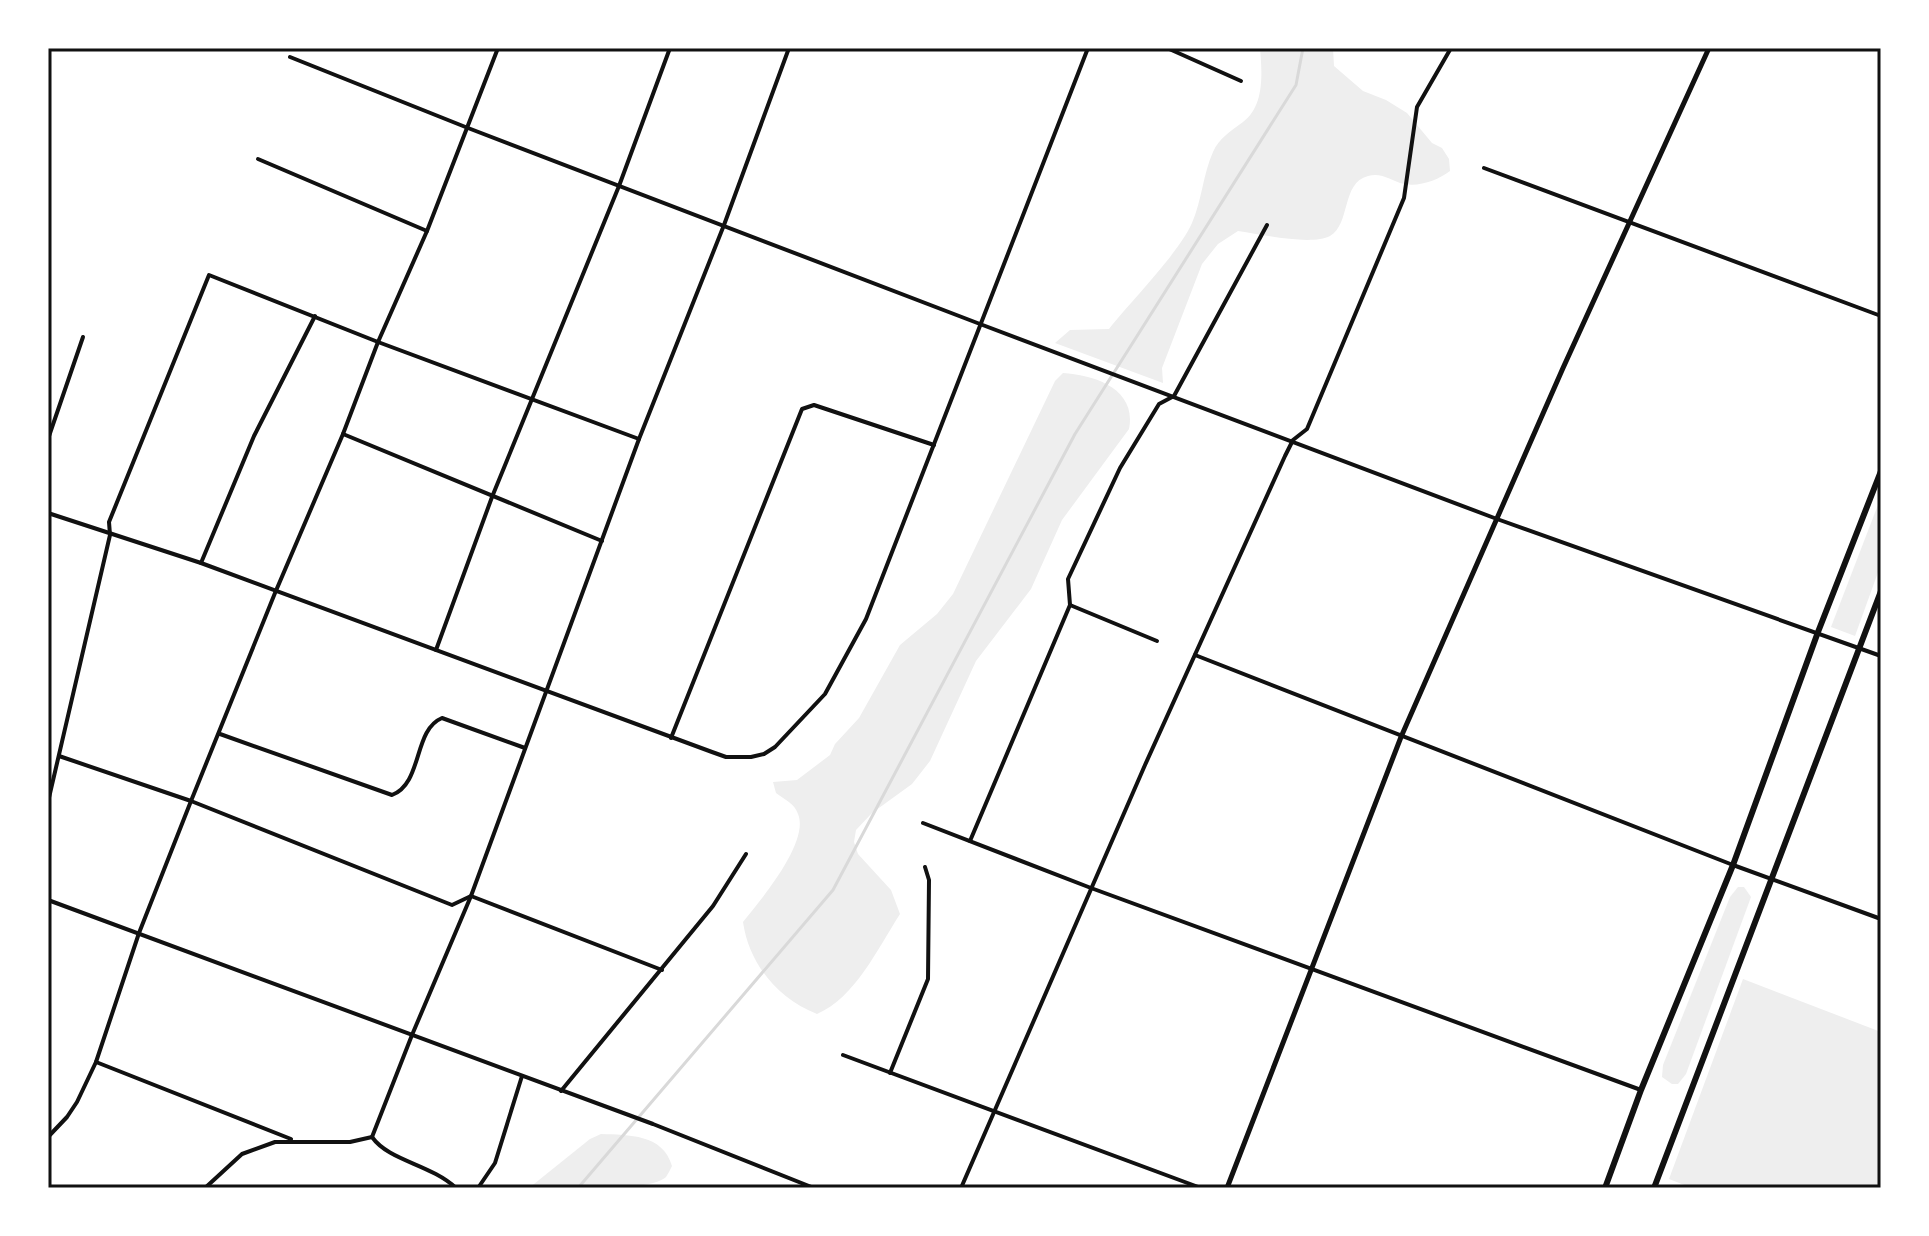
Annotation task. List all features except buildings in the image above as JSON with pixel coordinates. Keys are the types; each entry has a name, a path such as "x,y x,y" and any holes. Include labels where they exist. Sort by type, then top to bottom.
{"main road":[{"path":"1605,1188 1641,1090 1733,865 1881,471"},
{"path":"1654,1188 1881,591"}],"street":[{"path":"48,1137 77,1102 96,1062 139,933 191,801 378,342 427,231 498,48"},
{"path":"436,650 492,497 619,186 670,48"},
{"path":"372,1137 471,896 639,439 724,225 789,48"},
{"path":"48,513 201,563 275,593 726,757 751,757 770,751 787,736 836,677 866,619 1088,48"},
{"path":"1167,48 1241,81"},
{"path":"961,1188 1091,888 1293,440 1307,429 1404,198 1417,107 1451,48"},
{"path":"1227,1188 1401,737 1709,48"},
{"path":"290,57 619,186 1497,519 1881,656"},
{"path":"258,159 427,231"},
{"path":"1484,168 1881,316"},
{"path":"970,841 1070,605 1068,579 1120,468 1159,404 1174,396 1267,225"},
{"path":"48,802 110,535 109,522 209,275 639,439"},
{"path":"201,563 254,436 315,316"},
{"path":"48,439 83,337"},
{"path":"671,738 802,409 814,405 934,445"},
{"path":"343,434 602,541"},
{"path":"1070,605 1157,641"},
{"path":"1195,655 1733,865 1881,919"},
{"path":"220,734 392,795 406,784 436,720 442,718 525,748"},
{"path":"59,756 191,801 452,905 471,896 662,970"},
{"path":"923,823 1641,1090"},
{"path":"561,1091 713,906 746,854"},
{"path":"889,1073 928,979 929,880 925,867"},
{"path":"48,900 653,1124 814,1188"},
{"path":"843,1055 1201,1188"},
{"path":"96,1062 295,1140"},
{"path":"478,1188 495,1163 522,1076"},
{"path":"205,1188 242,1154 275,1142 341,1142 372,1137"},
{"path":"372,1137 389,1154 421,1165 456,1188"}],"shaded area":[{"path":"1260,48 1333,48 1334,66 1363,91 1407,113 1432,143 1442,148 1449,159 1450,171 1422,184 1404,184 1378,175 1359,180 1337,230 1321,239 1285,238 1238,231 1218,244 1202,264 1162,368 1163,383 1055,343 1070,330 1109,329 1176,249 1192,223 1216,147 1250,115 1259,98"},
{"path":"1063,373 1100,381 1120,394 1130,415 1129,429 1062,520 1031,589 976,661 930,761 912,784 872,813 856,830 854,842 858,854 891,890 900,914 854,984 831,1007 817,1014 790,999 768,978 752,952 743,922 781,871 797,840 800,826 797,810 776,793 773,782 797,780 830,755 835,744 859,718 900,645 937,614 953,594 1055,381"},
{"path":"1881,497 1881,564 1855,636 1831,627"},
{"path":"1738,887 1744,887 1751,897 1686,1074 1678,1084 1672,1084 1662,1077 1663,1065 1730,897"},
{"path":"1743,979 1881,1032 1881,1188 1692,1188 1669,1179"},
{"path":"601,1134 633,1136 653,1142 668,1155 672,1166 666,1177 656,1182 622,1188 529,1188 590,1139"}],"waterway":[{"path":"578,1188 833,890 1075,434 1296,85 1303,48"}]}
